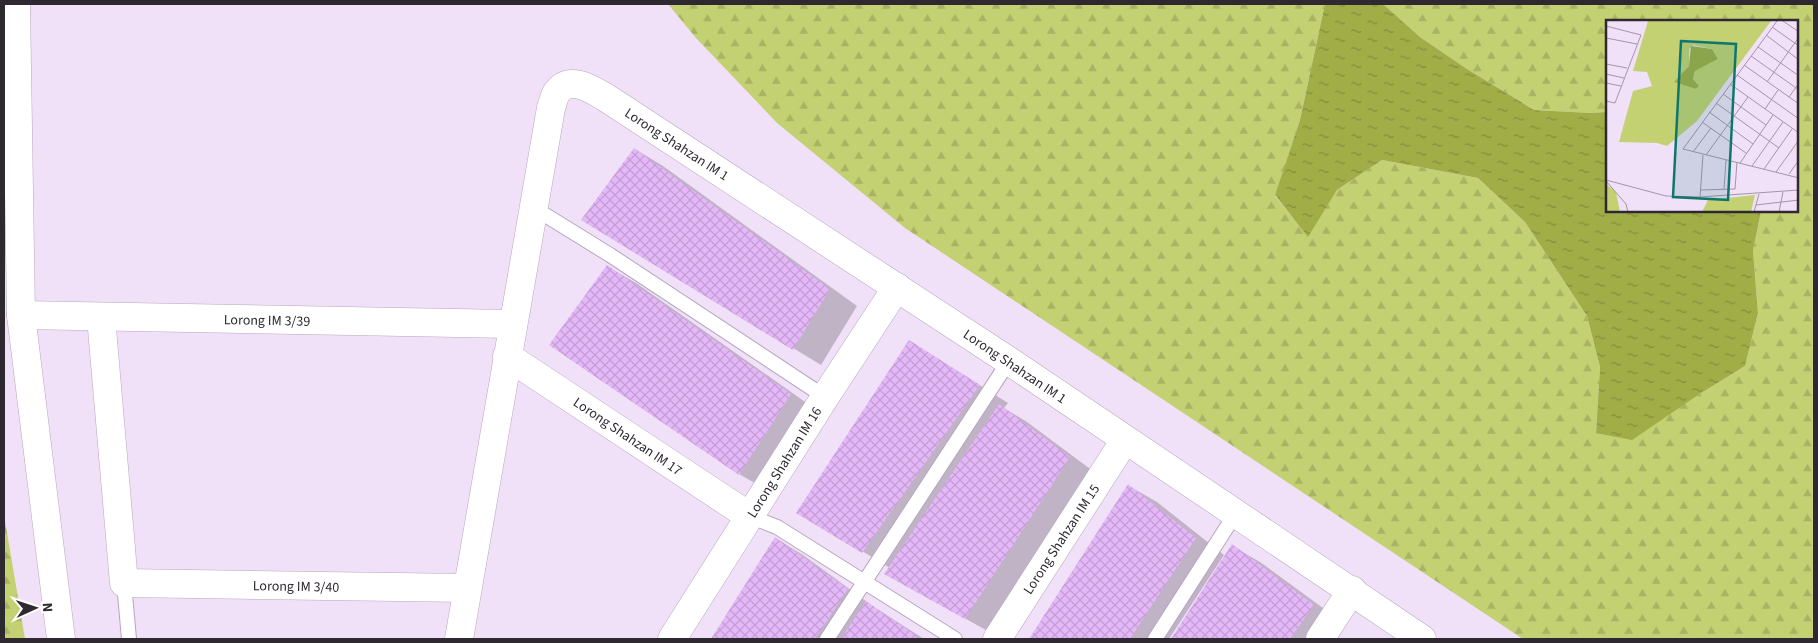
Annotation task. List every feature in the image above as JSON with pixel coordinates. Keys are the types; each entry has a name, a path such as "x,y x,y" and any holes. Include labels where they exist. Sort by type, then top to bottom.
{"street":[{"path":"16,4 21,314 61,639"},
{"name":"Lorong Shahzan IM 1","path":"534,208 551,108 556,92 565,86 577,84 605,97 897,287 1352,590 1422,639"},
{"path":"459,639 534,208"},
{"name":"Lorong Shahzan IM 16","path":"672,639 897,287"},
{"name":"Lorong IM 3/39","path":"21,314 513,324"},
{"path":"101,317 124,583"},
{"name":"Lorong Shahzan IM 17","path":"507,356 749,516"},
{"name":"Lorong Shahzan IM 15","path":"997,639 1125,440"},
{"name":"Lorong IM 3/40","path":"124,583 467,588"},
{"path":"1320,639 1352,590"}],"lane":[{"path":"534,208 610,255 825,397"},
{"path":"827,639 1009,361"},
{"path":"1155,639 1236,513"},
{"path":"749,516 777,527 955,639"},
{"path":"124,583 129,639"}],"green space":[{"path":"668,4 1325,4 1300,120 1275,196 1308,236 1337,190 1382,160 1478,178 1525,222 1587,316 1600,367 1596,433 1698,395 1745,366 1758,313 1753,251 1761,212 1798,212 1798,20 1606,20 1606,112 1591,113 1534,110 1467,69 1420,37 1383,4 1814,4 1814,639 1523,639 905,228 777,123 696,38"},
{"path":"4,515 25,639 4,639"}],"water":[{"path":"1325,4 1383,4 1420,37 1467,69 1534,110 1606,112 1606,212 1761,212 1753,251 1758,313 1745,366 1632,440 1596,433 1600,367 1587,316 1525,222 1478,178 1382,160 1337,190 1308,237 1275,195 1300,120"}],"building":[{"path":"634,148 830,289 793,350 581,220"},
{"path":"607,265 791,394 739,475 549,345"},
{"path":"909,340 980,385 862,553 796,513"},
{"path":"999,404 1070,457 965,619 884,574"},
{"path":"1128,484 1196,538 1130,639 1029,639"},
{"path":"775,537 848,589 815,639 711,639"},
{"path":"1232,544 1314,605 1290,639 1171,639"},
{"path":"866,601 921,639 841,639"}]}
